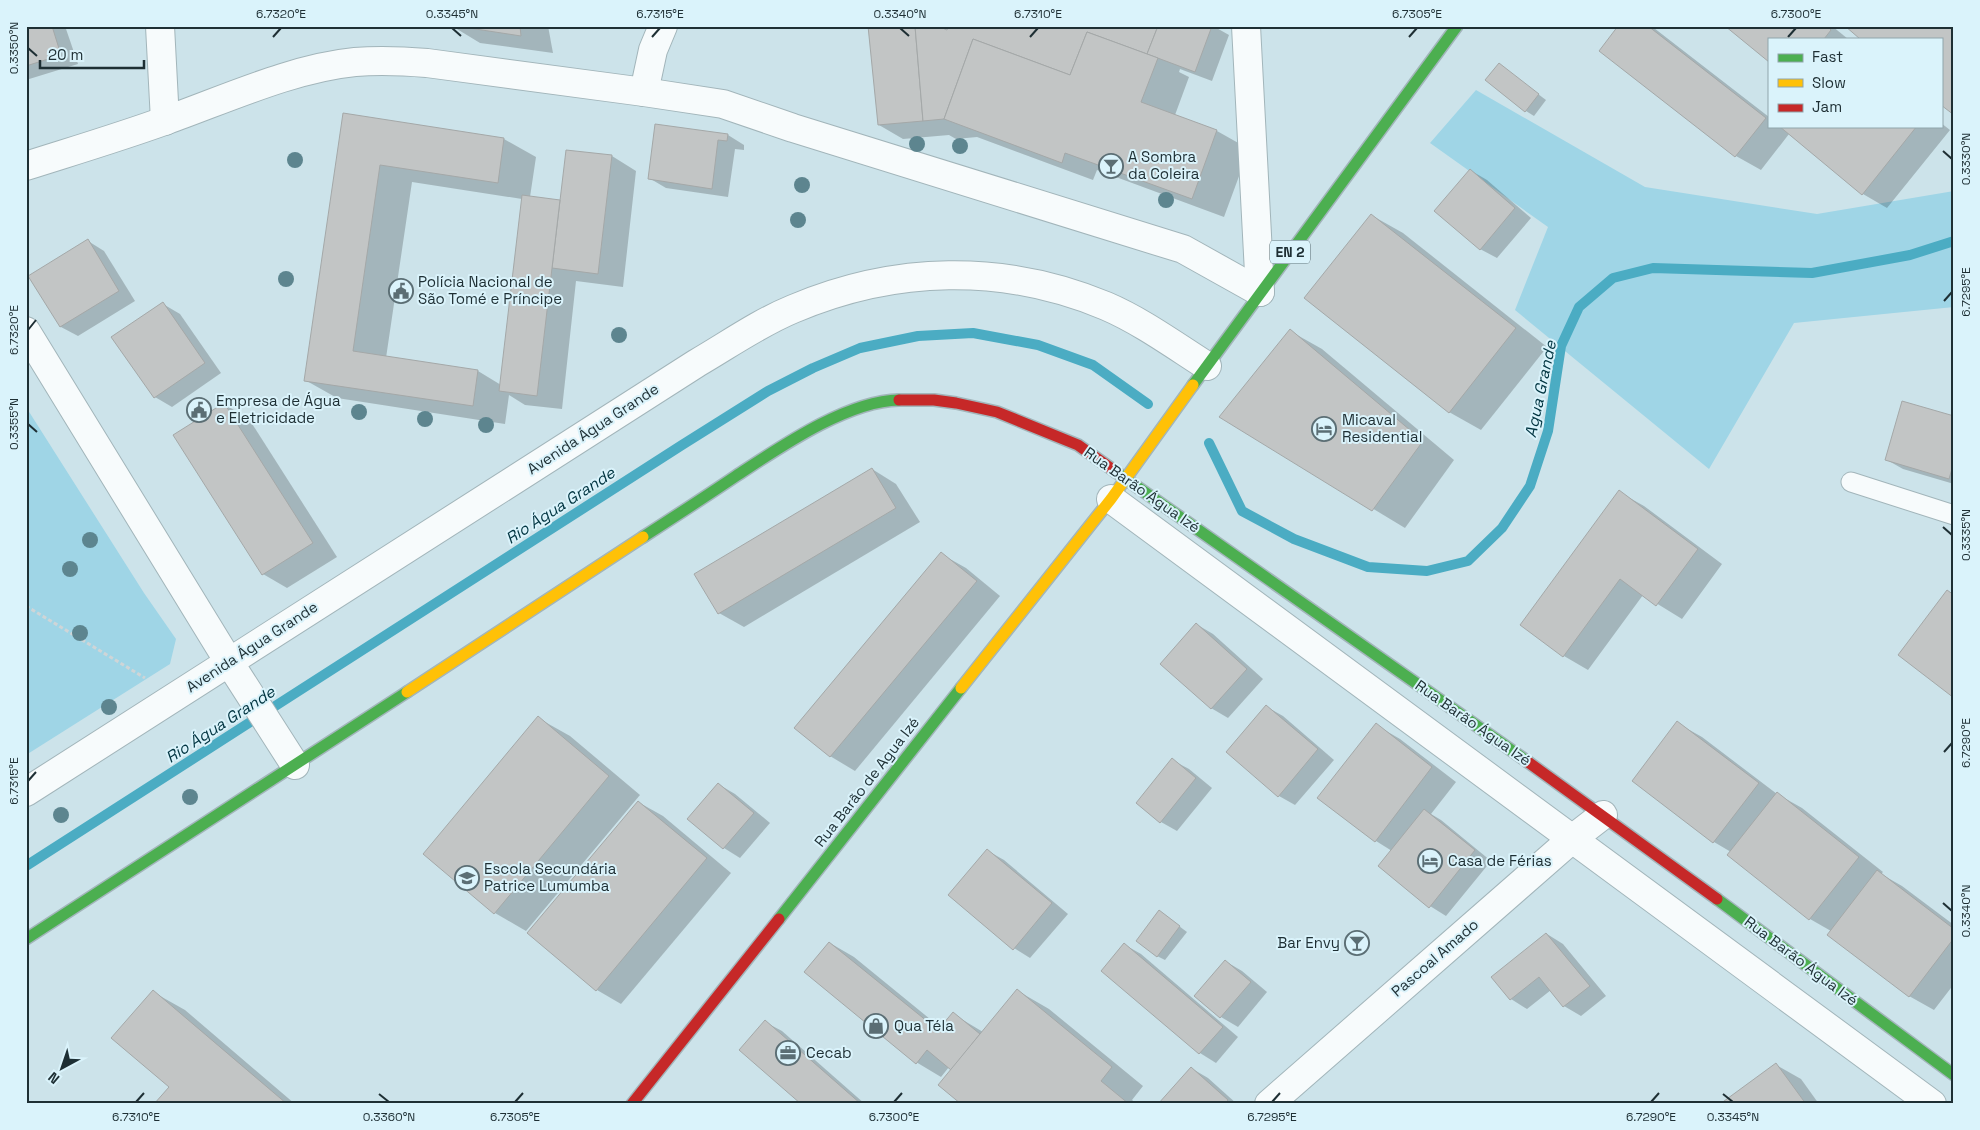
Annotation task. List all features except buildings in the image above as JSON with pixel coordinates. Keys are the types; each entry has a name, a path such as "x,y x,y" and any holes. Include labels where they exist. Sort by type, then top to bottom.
{"street":[{"path":"160,26 165,121"},
{"path":"644,92 653,50 663,26"},
{"path":"1246,26 1260,292"},
{"name":"EN 2","path":"1118,489 1260,292 1457,26"},
{"path":"26,166 165,121 270,82 326,67 354,62 391,60 427,63 723,104 802,131 1183,249 1260,292"},
{"name":"Avenida Água Grande","path":"26,792 697,363 791,309 833,294 882,281 931,275 972,275 1011,279 1070,293 1108,307 1207,366"},
{"path":"26,331 229,662 295,765 26,939"},
{"name":"Rua Barão Água Izé","path":"295,765 799,435 844,414 888,401 934,400 973,405 1026,421 1078,445 1118,489 1572,839 1932,1104"},
{"name":"Rua Barão Água Izé","path":"1118,489 1604,815 1954,1075"},
{"name":"Rua Barão de Agua Izé","path":"632,1104 1118,489"},
{"name":"Pascoal Amado","path":"1268,1104 1572,839 1604,815"}],"lane":[{"path":"1851,482 1954,516"}],"path":[{"path":"26,606 175,696"}],"shaded area":[{"path":"1476,90 1645,187 1817,214 1954,191 1954,307 1794,323 1709,469 1515,310 1548,227 1430,143"},
{"path":"26,407 144,593 176,639 170,664 26,755"}],"waterway":[{"name":"Agua Grande","path":"1209,443 1242,511 1294,539 1368,567 1427,571 1468,561 1502,528 1530,486 1548,431 1561,346 1579,307 1613,278 1653,268 1812,273 1910,255 1954,241"},
{"name":"Rio Água Grande","path":"26,866 768,391 813,368 860,348 918,336 973,333 1038,345 1093,365 1148,404"}],"traffic: fast":[{"path":"1193,385 1457,26"},
{"path":"643,537 772,452 814,428 857,408 879,402 899,400"},
{"path":"1116,472 1528,762"},
{"path":"779,919 961,688"},
{"path":"26,939 407,692"},
{"path":"1717,899 1954,1075"}],"traffic: slow":[{"path":"961,688 1111,499 1193,385"},
{"path":"407,692 643,537"}],"traffic: jam":[{"path":"899,400 934,400 997,412 1078,445 1116,472"},
{"path":"1528,762 1717,899"},
{"path":"632,1104 779,919"}],"place":[{"name":"A Sombra da Coleira","path":"1111,166"},
{"name":"Polícia Nacional de São Tomé e Príncipe","path":"401,291"},
{"name":"Empresa de Água e Eletricidade","path":"199,410"},
{"name":"Micaval Residential","path":"1324,429"},
{"name":"Casa de Férias","path":"1430,861"},
{"name":"Escola Secundária Patrice Lumumba","path":"467,878"},
{"name":"Bar Envy","path":"1357,943"},
{"name":"Qua Téla","path":"876,1026"},
{"name":"Cecab","path":"788,1053"}]}
